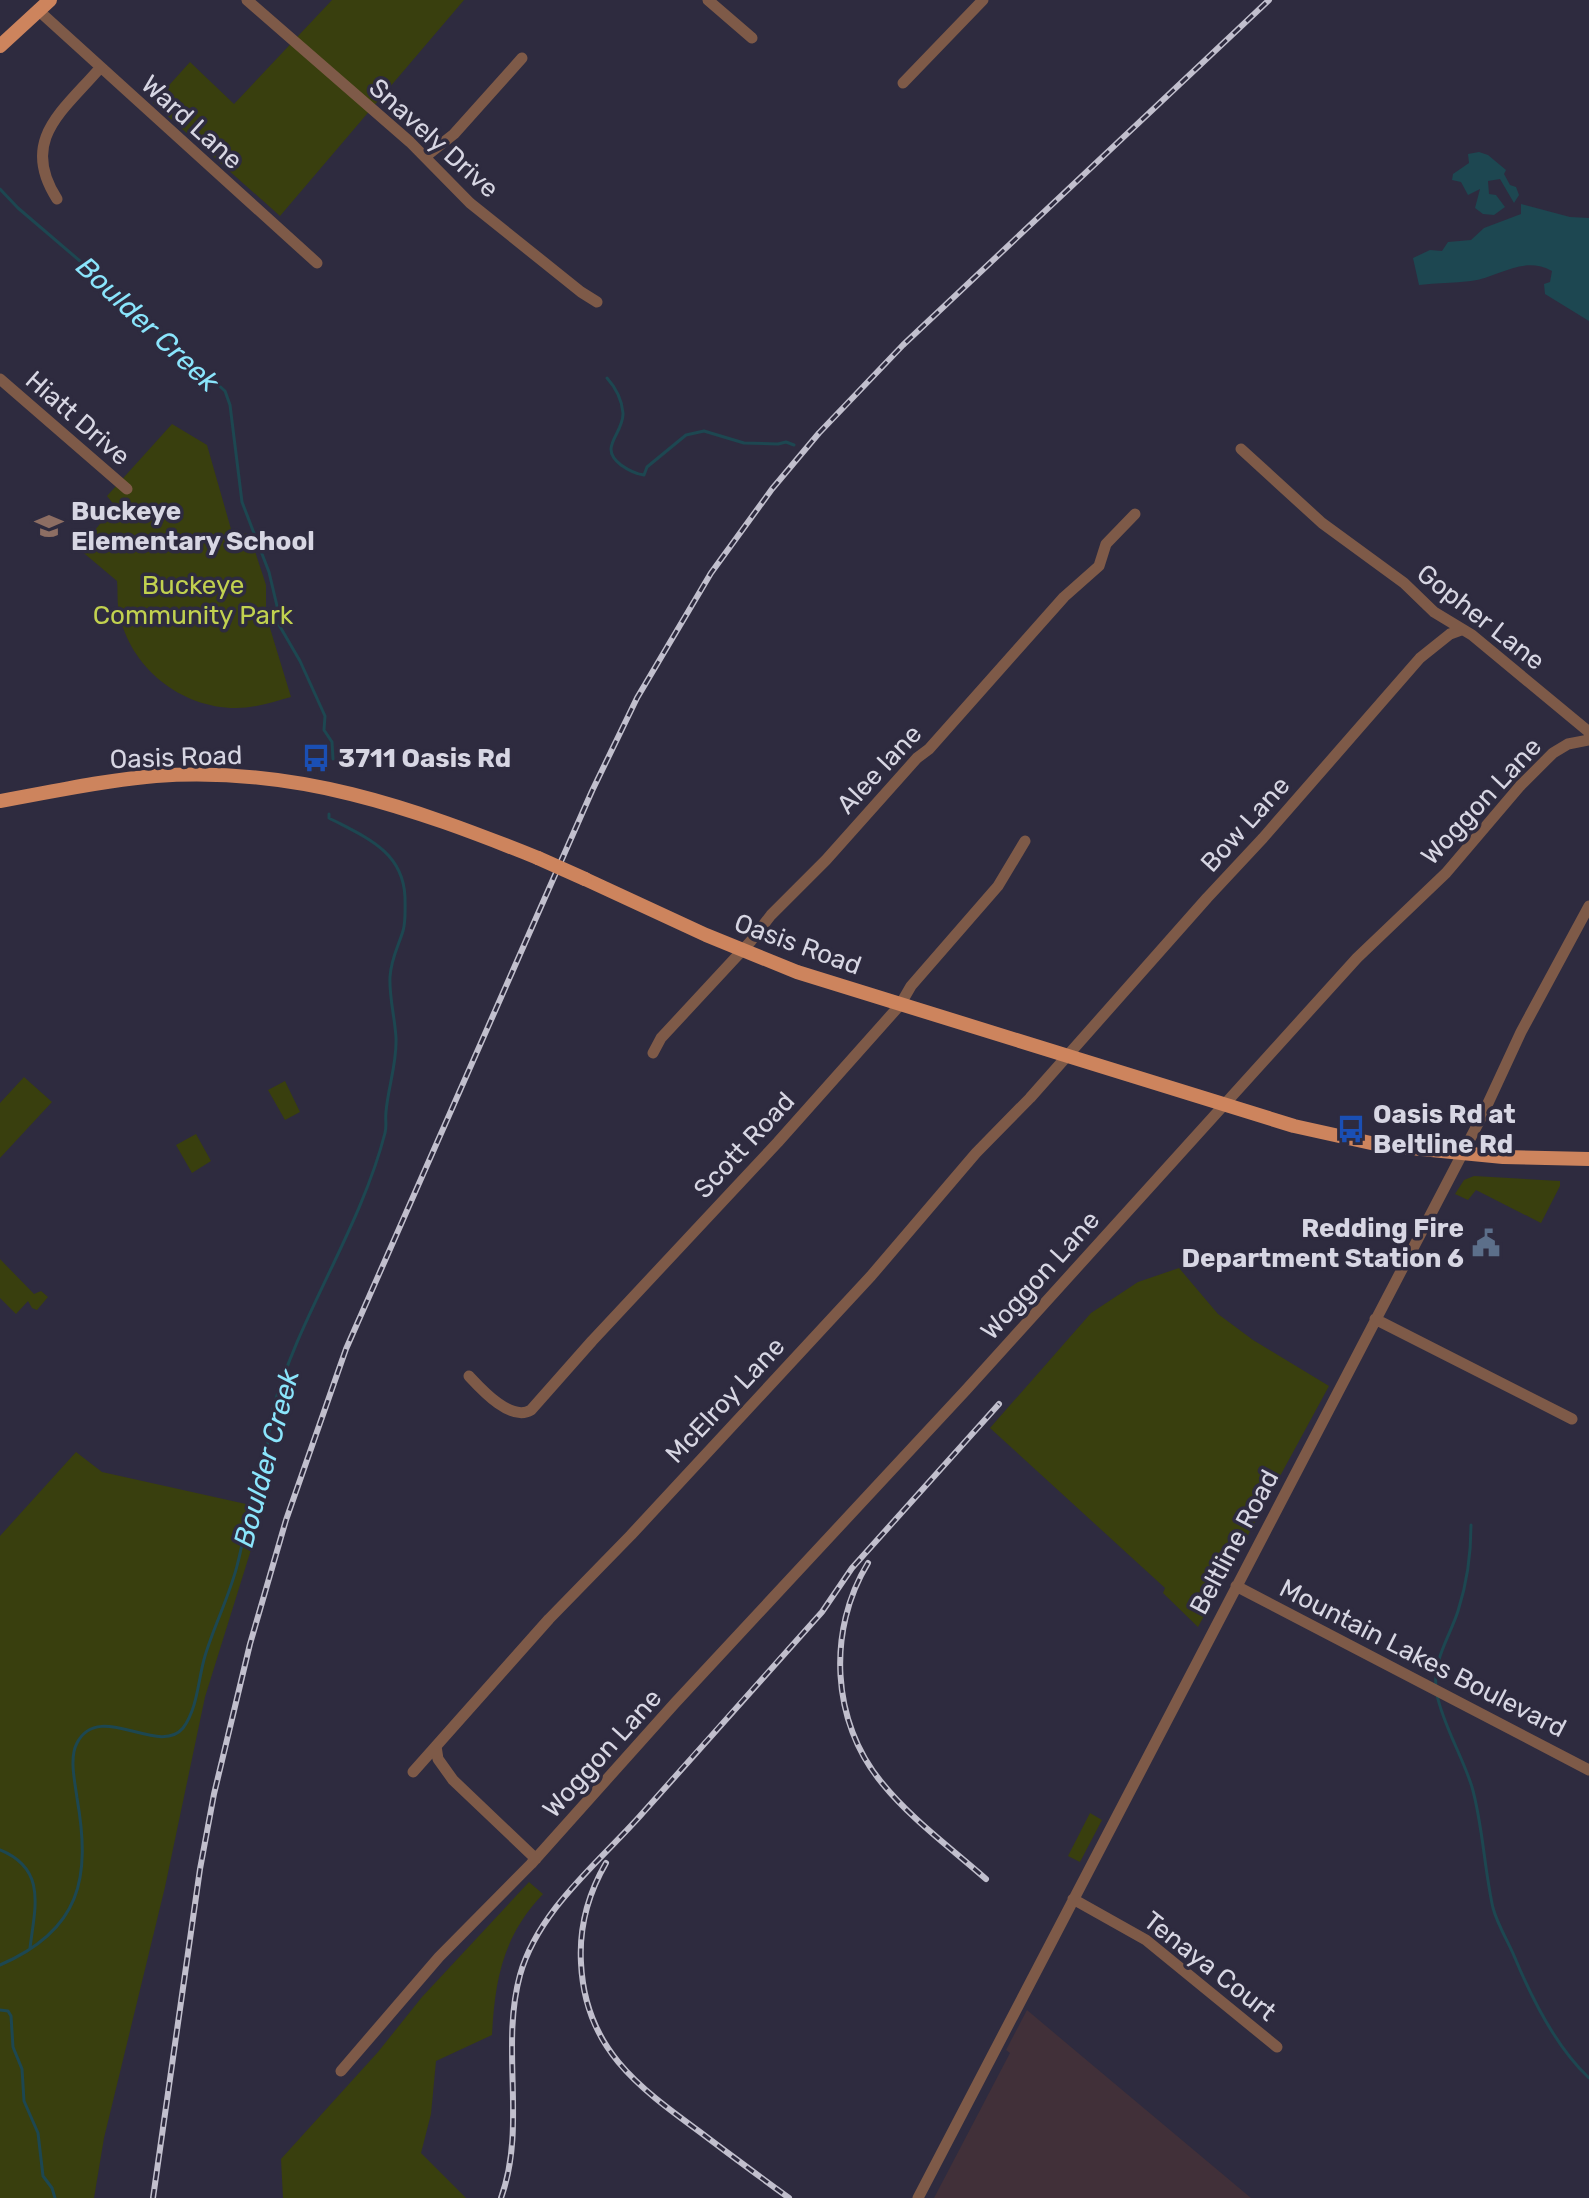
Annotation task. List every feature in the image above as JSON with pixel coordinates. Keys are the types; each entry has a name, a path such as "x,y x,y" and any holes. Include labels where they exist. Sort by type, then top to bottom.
{"main road":[{"path":"0,46 50,0"},
{"name":"Oasis Road","path":"0,801 156,776 288,781 338,789 417,812 538,858 741,951 797,972 1338,1138 1503,1157 1589,1159"}],"street":[{"name":"Snavely Drive","path":"247,0 425,157 470,203 597,302"},
{"path":"708,0 752,38"},
{"path":"903,83 983,0"},
{"name":"Ward Lane","path":"39,11 317,263"},
{"path":"425,157 454,134 522,58"},
{"path":"57,199 45,172 41,148 50,127 100,68"},
{"name":"Hiatt Drive","path":"0,379 127,489"},
{"name":"Gopher Lane","path":"1241,449 1322,523 1404,583 1434,612 1472,635 1589,732"},
{"name":"Alee lane","path":"653,1053 661,1038 771,915 826,860 906,769 929,749 1064,597 1099,566 1106,544 1135,514"},
{"name":"Bow Lane","path":"1066,1055 1263,838 1420,658 1450,634 1461,630"},
{"name":"Woggon Lane","path":"341,2071 439,1957 536,1859 1357,958 1446,873 1537,769 1568,744 1589,740"},
{"name":"Scott Road","path":"469,1376 499,1403 517,1413 531,1410 900,1005 911,986 998,886 1025,841"},
{"name":"Beltline Road","path":"918,2198 1589,906"},
{"name":"McElroy Lane","path":"413,1772 549,1619 871,1276 976,1153 1030,1098 1066,1055"},
{"path":"1375,1319 1572,1419"},
{"name":"Mountain Lakes Boulevard","path":"1236,1586 1589,1770"},
{"path":"436,1746 438,1759 453,1780 536,1859"},
{"name":"Tenaya Court","path":"1073,1899 1155,1946 1277,2047"}],"shaded area":[{"path":"1479,152 1488,155 1506,170 1504,174 1519,195 1514,203 1500,179 1488,181 1489,194 1496,195 1505,207 1494,215 1483,214 1475,208 1480,189 1468,195 1461,182 1452,180 1453,174 1469,163 1468,154"},
{"path":"1521,204 1570,217 1589,218 1589,321 1545,294 1544,284 1550,282 1552,271 1541,267 1521,266 1482,279 1419,285 1413,258 1430,250 1442,251 1448,242 1471,240 1484,228 1521,214"},
{"path":"1027,2010 1251,2198 934,2198 1010,2053 1006,2050"}],"green space":[{"path":"332,0 464,0 280,216 153,103 190,62 234,104"},
{"name":"Buckeye Community Park","path":"172,424 207,445 233,536 249,533 266,585 266,615 291,697 250,707 215,706 196,701 161,681 134,651 125,633 118,609 117,581 79,549 115,506 107,496"},
{"path":"24,1077 52,1102 0,1158 0,1103"},
{"path":"285,1081 300,1112 285,1120 268,1090"},
{"path":"196,1134 211,1161 192,1173 176,1145"},
{"path":"1474,1176 1560,1181 1560,1186 1541,1223 1476,1190 1468,1200 1455,1194 1464,1180"},
{"path":"0,1259 34,1294 41,1291 48,1297 37,1310 28,1301 16,1314 0,1298"},
{"path":"1179,1268 1218,1314 1253,1340 1329,1386 1198,1627 1163,1593 1165,1588 990,1428 1091,1313 1138,1282"},
{"path":"76,1452 102,1472 264,1508 205,1697 165,1887 104,2138 94,2198 0,2198 0,1536"},
{"path":"1090,1813 1102,1820 1080,1862 1068,1856"},
{"path":"529,1882 543,1894 529,1910 510,1942 499,1977 492,2035 436,2061 431,2114 421,2153 466,2198 283,2198 281,2159 378,2052 422,1997"}],"waterway":[{"name":"Boulder Creek","path":"0,189 225,391 230,405 242,502 269,572 277,606 275,618 300,661 325,716 324,730 332,742 333,759"},
{"path":"607,378 618,395 623,413 611,452 621,465 635,473 644,475 647,467 686,435 704,431 744,443 786,442 794,445"},
{"name":"Boulder Creek","path":"0,1965 27,1951 48,1935 64,1918 74,1898 82,1853 73,1770 77,1743 87,1731 99,1727 114,1727 159,1737 172,1735 183,1728 188,1720 205,1656 237,1566 255,1486 266,1453 272,1412 284,1376 361,1204 385,1133 396,1048 390,977 405,923 403,881 390,857 380,847 329,818 329,814"},
{"path":"1436,1687 1437,1667 1464,1590 1471,1525"},
{"path":"1437,1695 1472,1787 1490,1893 1498,1921 1546,2022 1566,2052 1589,2078"},
{"path":"0,1850 15,1858 31,1879 35,1904 30,1948"},
{"name":"Boulder Creek","path":"0,2010 8,2011 11,2016 13,2047 22,2069 24,2101 38,2133 43,2176 55,2198"}],"railway":[{"path":"153,2198 200,1869 214,1794 250,1644 286,1520 346,1349 592,791 637,698 711,573 772,489 819,433 903,345 1269,0"},
{"path":"501,2198 512,2143 515,2003 520,1975 540,1930 571,1890 822,1612 852,1568 999,1404"},
{"path":"868,1563 855,1589 841,1646 840,1675 844,1704 853,1732 865,1759 893,1796 986,1879"},
{"path":"606,1863 586,1912 581,1950 585,1993 592,2019 604,2042 618,2062 655,2098 789,2198"}],"place":[{"name":"Buckeye Elementary School","path":"49,526"},
{"name":"3711 Oasis Rd","path":"316,758"},
{"name":"Oasis Rd at Beltline Rd","path":"1351,1129"},
{"name":"Redding Fire Department Station 6","path":"1486,1243"}]}
